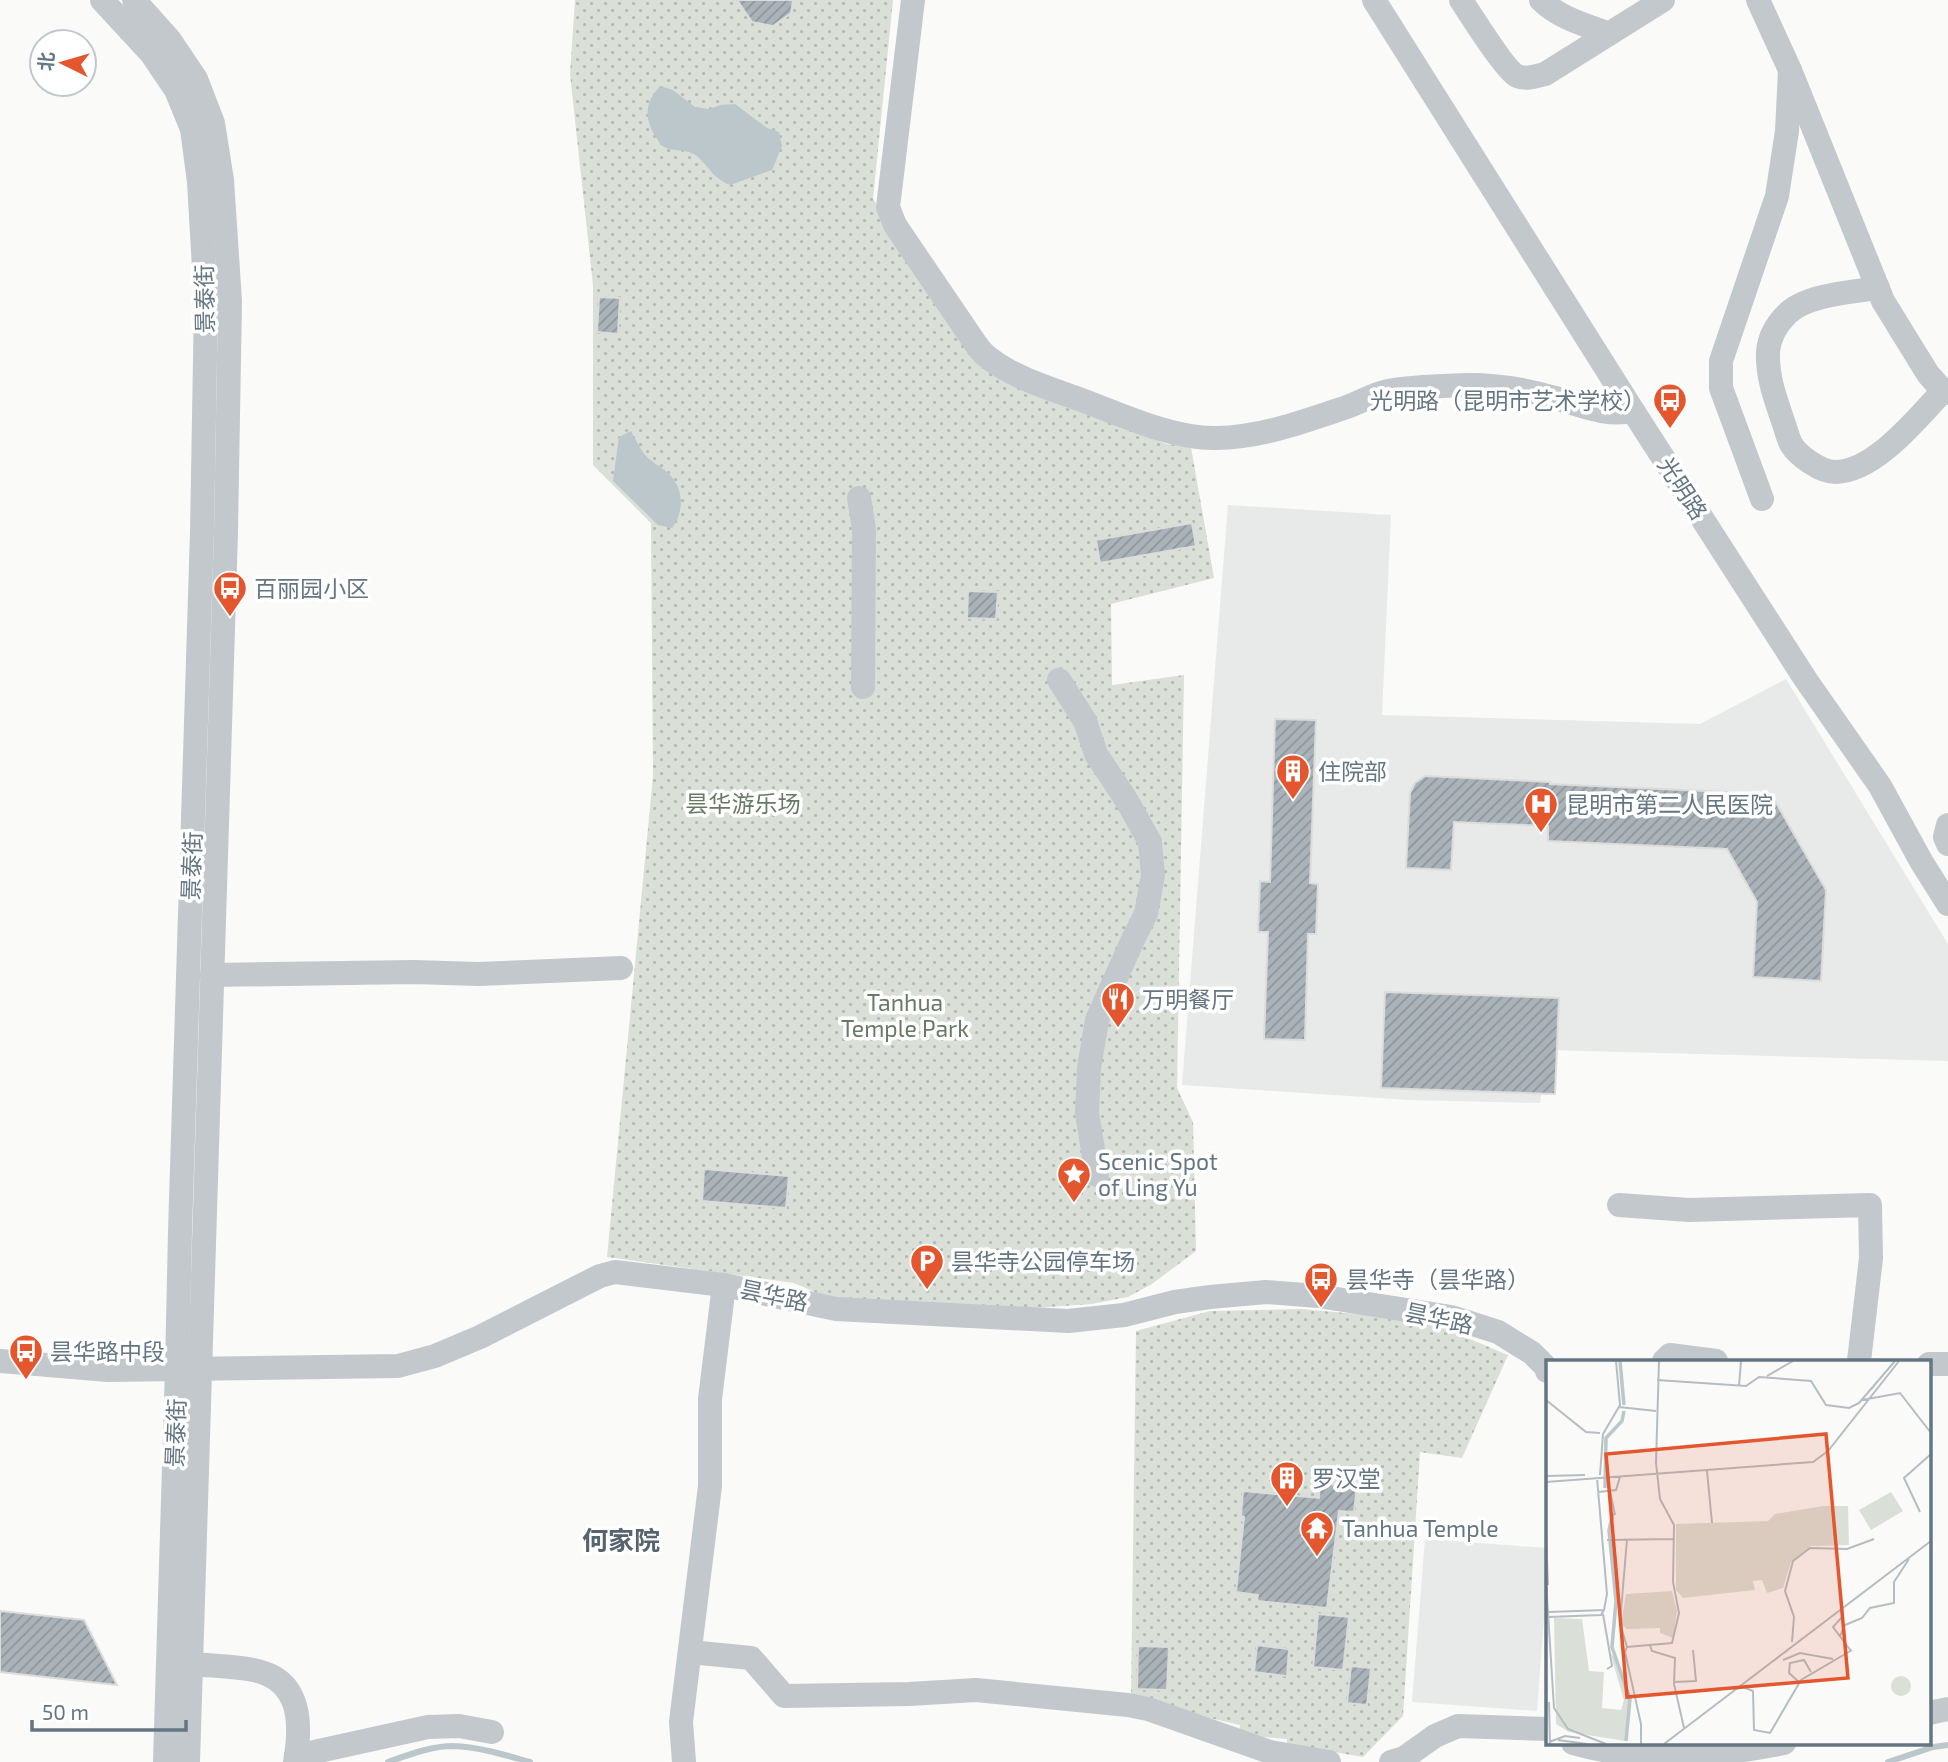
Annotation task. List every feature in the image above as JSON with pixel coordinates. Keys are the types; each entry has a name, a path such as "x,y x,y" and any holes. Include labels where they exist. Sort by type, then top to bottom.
{"street":[{"name":"景泰街","path":"102,0 151,53 176,90 192,129 200,182 206,302 202,533 180,1219 188,1368 192,1664 177,1758"},
{"name":"景泰街","path":"134,0 169,39 196,79 214,123 222,180 230,301 226,532 212,975 188,1368 177,1758"},
{"path":"913,0 888,207 895,225 971,337 983,353 996,362 1030,381 1148,424 1176,433 1213,439 1252,436 1344,408 1387,391 1427,386 1511,388 1605,413 1633,411"},
{"name":"光明路","path":"1374,0 1806,680 1880,786 1948,904"},
{"path":"1461,0 1507,67 1518,77 1531,78 1545,74 1663,0"},
{"path":"1541,0 1575,21 1609,34"},
{"path":"1758,0 1790,70 1878,288 1883,301 1928,374 1946,392 1892,444 1865,464 1835,472 1824,470 1814,465 1792,445 1769,380 1768,349 1773,331 1788,313 1807,302 1878,288"},
{"path":"1762,499 1721,388 1721,361 1777,196 1787,131 1790,70"},
{"path":"859,498 864,529 863,687"},
{"path":"1059,680 1085,721 1096,754 1150,842 1153,875 1146,914 1097,1020 1089,1068 1087,1113 1097,1175"},
{"path":"1948,825 1945,836 1948,844"},
{"path":"212,975 414,972 478,974 621,968"},
{"path":"1619,1205 1689,1210 1870,1205 1871,1258 1859,1360"},
{"name":"昙华路","path":"0,1361 108,1370 398,1366 435,1356 480,1337 583,1284 615,1272 724,1285 836,1309 1068,1321 1111,1317 1210,1297 1266,1292 1318,1296 1451,1317 1498,1332 1532,1353 1546,1367"},
{"path":"684,1762 681,1722 710,1486 710,1399 724,1285"},
{"path":"1665,1360 1670,1354 1709,1360"},
{"path":"1930,1364 1948,1364"},
{"path":"690,1652 751,1658 784,1696 976,1690 1128,1705 1181,1720 1270,1752 1329,1762"},
{"path":"192,1664 256,1670 282,1683 296,1704 299,1737 295,1759 428,1727 459,1726 492,1732"},
{"path":"1930,1713 1948,1709"},
{"path":"1391,1762 1404,1758 1435,1736 1458,1726 1546,1729"},
{"path":"1575,1744 1615,1758 1658,1761 1688,1760 1778,1744"}],"shaded area":[{"path":"660,86 673,90 695,107 709,109 735,104 767,128 779,132 782,146 772,170 730,185 716,176 697,156 661,145 651,129 648,116 651,98"},
{"path":"631,431 645,455 667,472 677,485 681,507 672,528 658,525 613,481 619,437"},
{"name":"昆明市第二人民医院","path":"1228,505 1391,515 1382,715 1700,724 1786,679 1948,944 1948,1061 1549,1050 1540,1103 1410,1100 1182,1085"},
{"path":"1425,1539 1546,1548 1546,1592 1537,1711 1412,1702"}],"green space":[{"name":"Tanhua Temple Park","path":"575,0 893,0 873,199 986,370 1167,444 1191,447 1214,578 1111,604 1112,685 1184,675 1177,1088 1193,1122 1196,1251 1152,1284 1128,1297 1091,1304 1021,1309 829,1298 794,1283 607,1257 653,776 651,523 593,465 593,285 570,74"},
{"path":"1301,1309 1425,1320 1508,1355 1462,1458 1420,1452 1403,1716 1363,1757 1287,1744 1287,1739 1239,1735 1240,1725 1131,1700 1136,1331 1210,1311"}],"building":[{"path":"737,0 793,0 791,13 773,26 752,22"},
{"path":"599,297 620,298 618,334 597,332"},
{"path":"1192,523 1196,546 1100,563 1096,540"},
{"path":"968,591 998,592 996,619 967,618"},
{"name":"住院部","path":"1275,719 1316,720 1310,883 1318,884 1316,934 1308,934 1305,1040 1264,1039 1268,932 1258,932 1260,881 1270,882"},
{"path":"1425,776 1771,794 1826,890 1821,981 1753,977 1757,902 1727,849 1548,841 1548,826 1454,822 1451,870 1406,868 1410,793 1415,783"},
{"path":"1385,992 1559,998 1555,1094 1381,1088"},
{"path":"704,1169 789,1176 786,1208 702,1201"},
{"path":"1320,1483 1357,1487 1354,1512 1339,1511 1327,1608 1257,1601 1258,1595 1236,1592 1244,1517 1241,1516 1243,1491 1319,1498"},
{"path":"0,1611 84,1620 117,1685 0,1672"},
{"path":"1318,1614 1349,1617 1343,1670 1313,1667"},
{"path":"1257,1645 1289,1649 1287,1676 1254,1672"},
{"path":"1138,1646 1169,1647 1167,1690 1137,1689"},
{"path":"1351,1666 1371,1668 1367,1705 1347,1703"}],"waterway":[{"path":"1888,1762 1933,1747 1948,1745"},
{"path":"388,1762 445,1746 483,1750 530,1762"}],"place":[{"name":"光明路（昆明市艺术学校）","path":"1670,430"},
{"name":"百丽园小区","path":"230,618"},
{"name":"住院部","path":"1293,801"},
{"name":"昆明市第二人民医院","path":"1541,834"},
{"name":"万明餐厅","path":"1118,1029"},
{"name":"Scenic Spot of Ling Yu","path":"1074,1204"},
{"name":"昙华寺公园停车场","path":"927,1291"},
{"name":"昙华寺（昙华路）","path":"1321,1309"},
{"name":"昙华路中段","path":"26,1381"},
{"name":"罗汉堂","path":"1287,1508"},
{"name":"Tanhua Temple","path":"1317,1558"}],"district":[{"name":"何家院","path":"621,1539"}],"park label":[{"name":"昙华游乐场","path":"743,803"}]}
